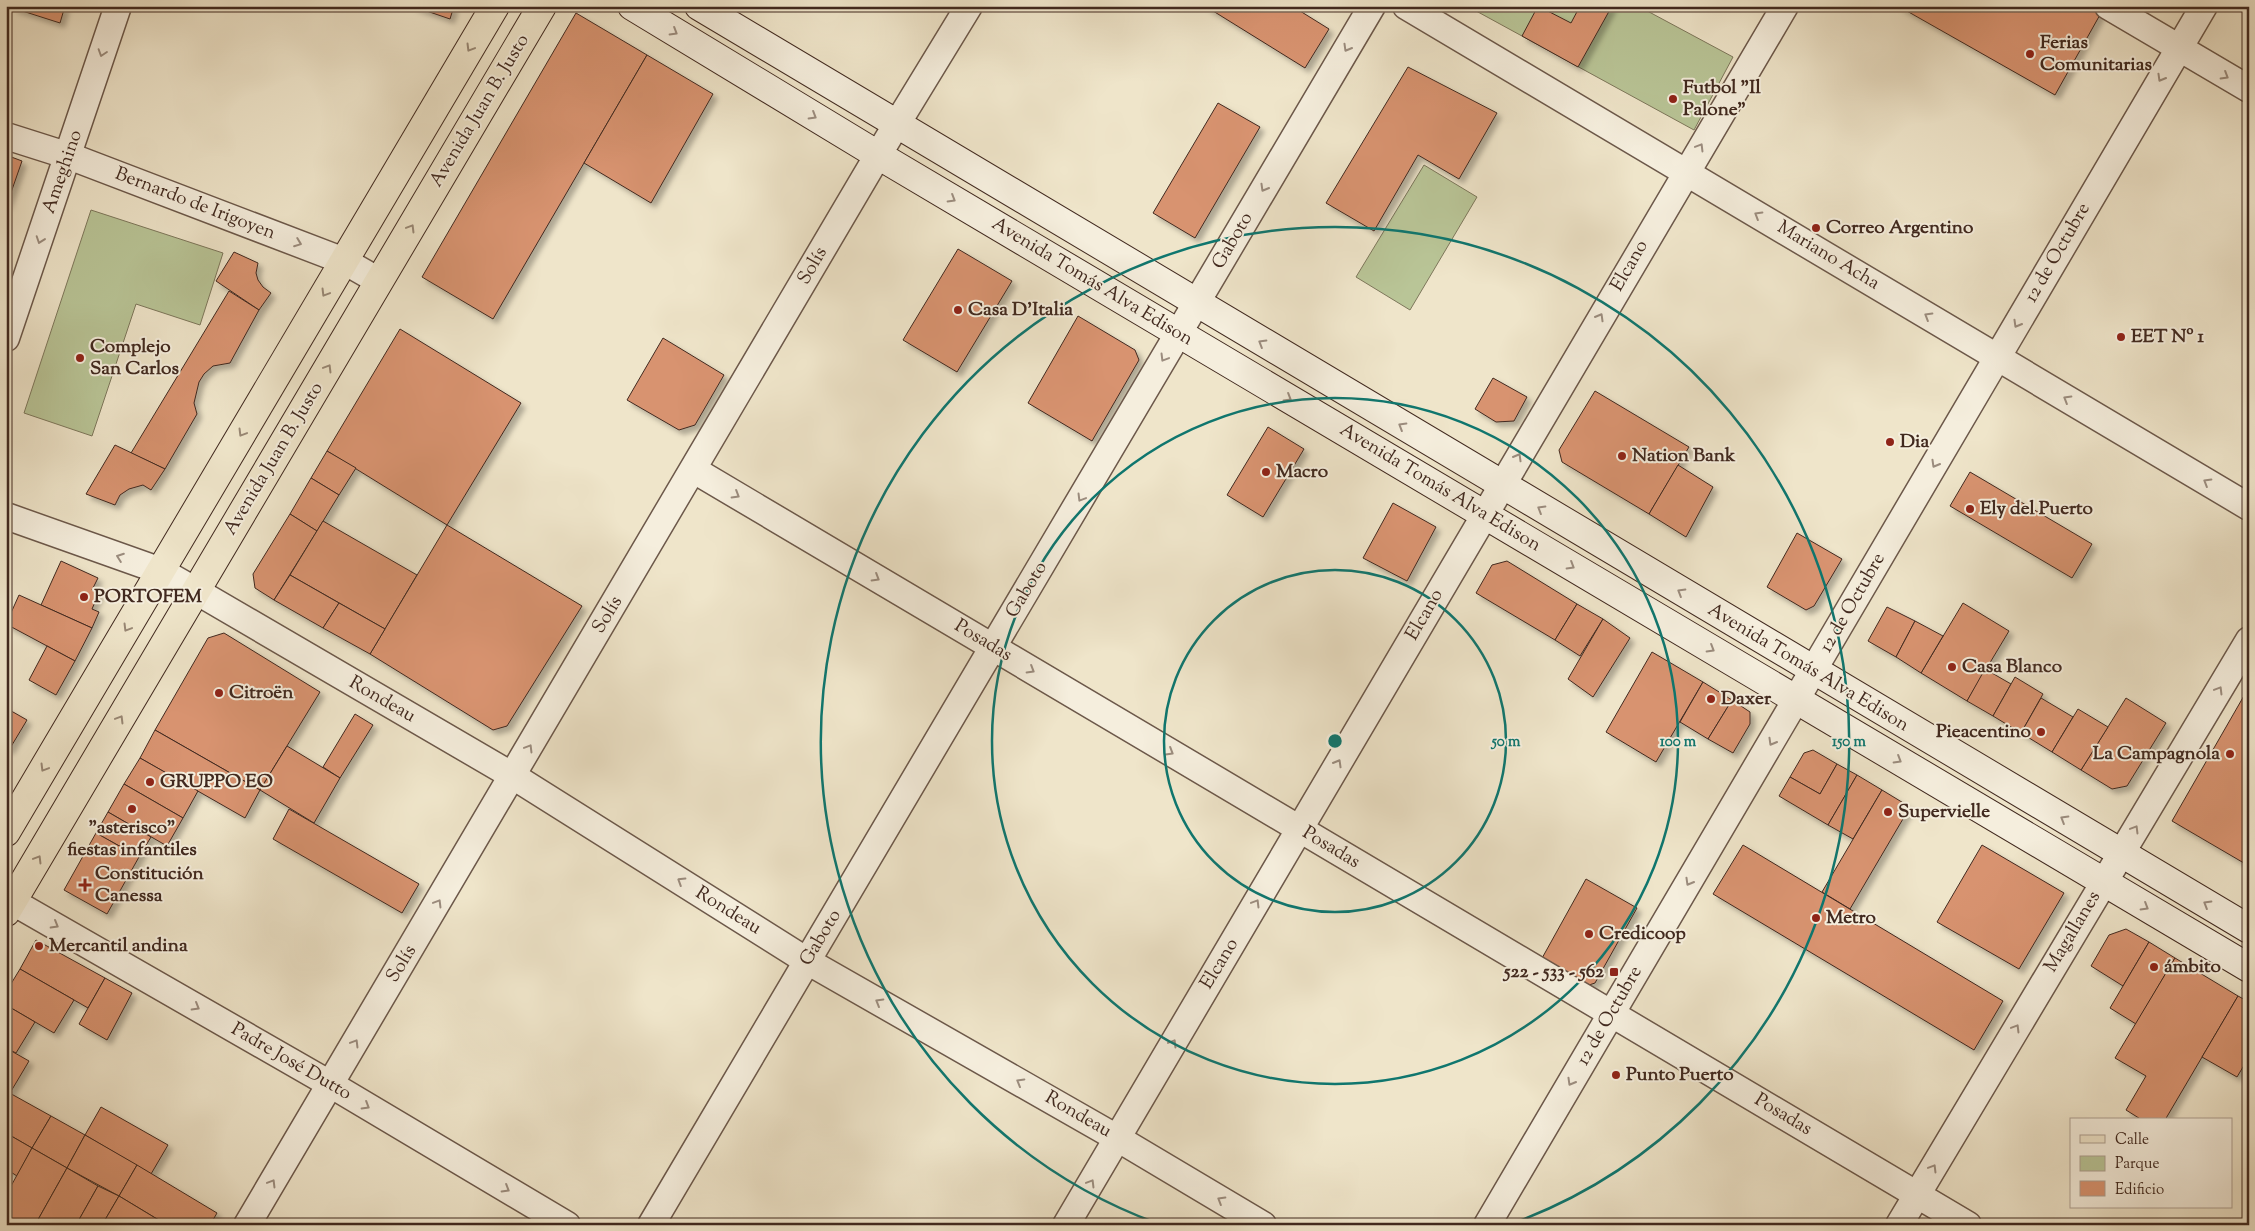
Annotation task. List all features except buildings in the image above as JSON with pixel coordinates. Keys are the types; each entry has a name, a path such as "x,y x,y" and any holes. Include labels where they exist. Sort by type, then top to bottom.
{"main road":[{"path":"6,832 495,6"},
{"name":"Avenida Juan B. Justo","path":"8,904 196,591 542,6"},
{"name":"Avenida Tomás Alva Edison","path":"632,6 878,155 2249,968"},
{"name":"Avenida Tomás Alva Edison","path":"699,6 896,126 2249,929"}],"street":[{"name":"Ameghino","path":"6,338 69,156 118,6"},
{"name":"Solís","path":"247,1225 694,470 878,155 969,6"},
{"name":"Gaboto","path":"651,1225 1372,6"},
{"name":"Mariano Acha","path":"1406,6 2249,507"},
{"name":"Elcano","path":"1066,1225 1685,172 1785,6"},
{"path":"2108,6 2249,90"},
{"name":"12 de Octubre","path":"1487,1225 2204,6"},
{"name":"Bernardo de Irigoyen","path":"6,136 69,156 344,261 380,281"},
{"name":"Posadas","path":"694,470 1968,1225"},
{"name":"Rondeau","path":"6,516 161,571 513,776 808,961 1117,1138 1263,1225"},
{"name":"Magallanes","path":"1899,1225 2249,640"},
{"name":"Padre José Dutto","path":"8,904 330,1084 567,1225"}],"green space":[{"name":"Futbol \"Il Palone\"","path":"1467,6 1638,6 1733,57 1694,130"},
{"path":"1424,165 1477,197 1410,310 1356,277"},
{"path":"91,210 223,253 200,325 136,304 92,436 24,413"}],"place":[{"name":"Ferias Comunitarias","path":"2030,54"},
{"name":"Futbol \"Il Palone\"","path":"1673,99"},
{"name":"Correo Argentino","path":"1816,228"},
{"name":"Casa D'Italia","path":"958,310"},
{"name":"EET Nº 1","path":"2121,337"},
{"name":"Complejo San Carlos","path":"80,358"},
{"name":"Dia","path":"1890,442"},
{"name":"Nation Bank","path":"1622,456"},
{"name":"Macro","path":"1266,472"},
{"name":"Ely del Puerto","path":"1970,509"},
{"name":"PORTOFEM","path":"84,597"},
{"name":"Casa Blanco","path":"1952,667"},
{"name":"Citroën","path":"219,693"},
{"name":"Daxer","path":"1711,699"},
{"name":"Pieacentino","path":"2041,732"},
{"name":"La Campagnola","path":"2230,754"},
{"name":"GRUPPO EO","path":"150,782"},
{"name":"\"asterisco\" fiestas infantiles","path":"132,809"},
{"name":"Supervielle","path":"1888,812"},
{"name":"Constitución Canessa","path":"85,885"},
{"name":"Metro","path":"1816,918"},
{"name":"Credicoop","path":"1589,934"},
{"name":"Mercantil andina","path":"39,946"},
{"name":"ámbito","path":"2154,967"},
{"name":"522 - 533 - 562","path":"1614,972"},
{"name":"Punto Puerto","path":"1616,1075"}]}
